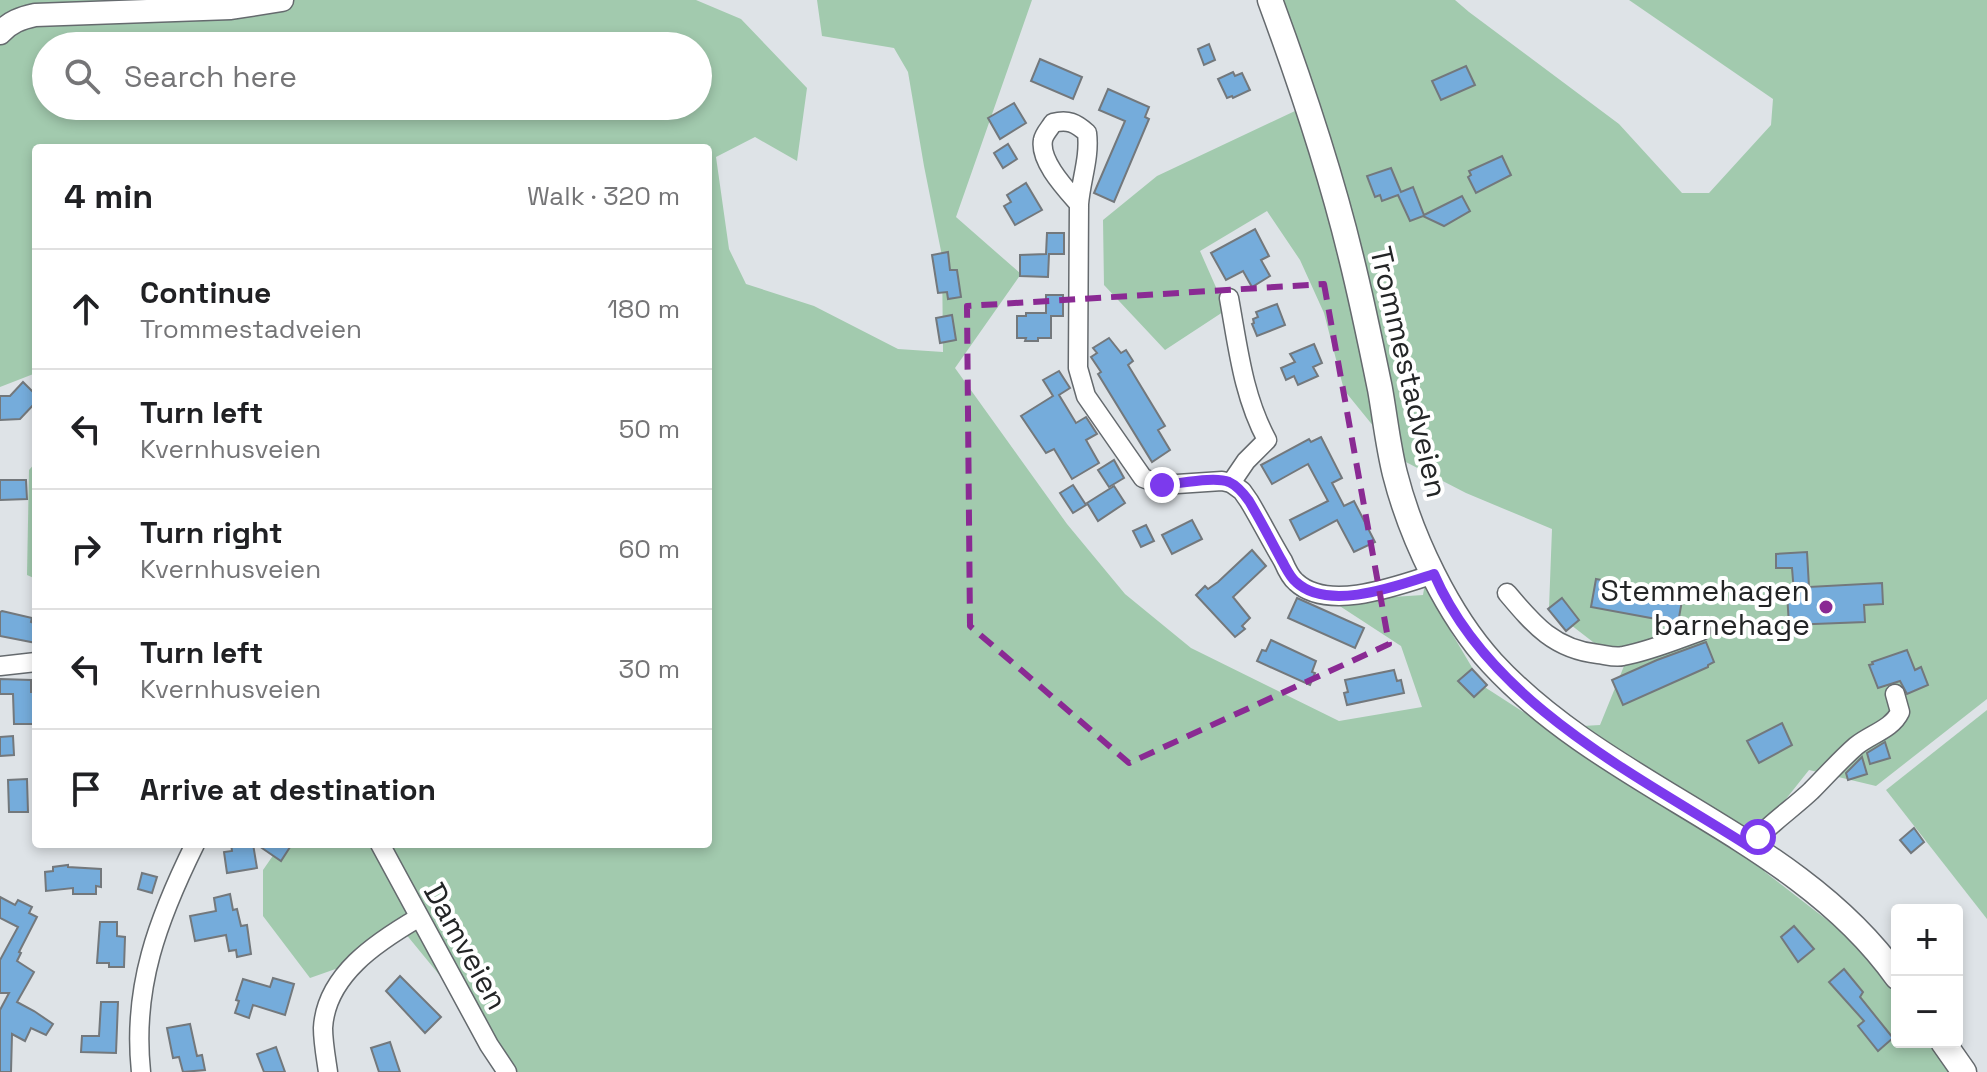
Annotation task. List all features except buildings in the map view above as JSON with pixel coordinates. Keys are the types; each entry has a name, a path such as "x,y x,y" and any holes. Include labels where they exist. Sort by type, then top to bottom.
{"main road":[{"name":"Trommestadveien","path":"1270,0 1316,134 1351,256 1395,475 1408,516 1441,591 1464,628 1491,662 1524,694 1583,740 1806,886 1838,912 1879,953 1896,976"},
{"path":"1947,1048 1964,1072"}],"street":[{"path":"0,33 15,21 35,15 231,8 282,0"},
{"path":"1079,204 1078,368 1086,396 1143,478 1162,485 1211,480 1231,483 1249,501 1294,581 1323,596 1391,588 1434,574"},
{"path":"1229,298 1244,382 1255,419 1267,440 1246,461 1231,483"},
{"path":"1507,593 1539,629 1562,646 1586,653 1620,657 1701,631"},
{"path":"0,666 32,662"},
{"path":"1750,847 1844,756 1893,724 1900,712 1895,694"},
{"path":"141,1072 137,1042 144,977 162,917 193,848"},
{"name":"Damveien","path":"382,848 418,918 507,1072"},
{"path":"328,1072 323,1027 332,994 346,971 392,933 418,918"}],"highlighted area":[{"path":"1324,284 1389,644 1129,763 970,626 967,306"}],"green space":[{"path":"0,0 696,0 741,19 807,88 797,161 755,137 716,157 729,249 746,284 814,306 898,349 943,352 942,256 908,72 894,48 822,36 817,0 1032,0 956,217 1021,274 955,368 1067,524 1125,594 1191,648 1339,721 1422,707 1401,646 1332,601 1423,595 1431,548 1438,610 1483,686 1539,722 1565,727 1600,725 1624,666 1549,608 1552,529 1466,493 1400,459 1344,390 1324,313 1300,260 1267,211 1200,251 1226,310 1165,350 1104,285 1103,220 1157,176 1312,103 1275,0 1455,0 1619,124 1682,193 1709,193 1771,125 1773,99 1629,0 1987,0 1987,699 1876,786 1809,770 1766,824 1746,836 1765,872 1840,930 1891,985 1891,1048 1937,1048 1954,1072 507,1072 464,1005 405,933 344,966 310,978 263,916 263,870 278,848 712,848 712,144 32,144 32,375 0,387"},
{"path":"32,467 32,577 27,575 29,470"},
{"path":"1987,710 1987,919 1886,790"}],"place":[{"name":"Stemmehagen barnehage","path":"1826,607"}],"route":[{"path":"1162,485 1211,480 1231,483 1249,501 1294,581 1323,596 1391,588 1434,574 1464,628 1491,662 1542,709 1638,777 1750,847 1758,837"}]}
